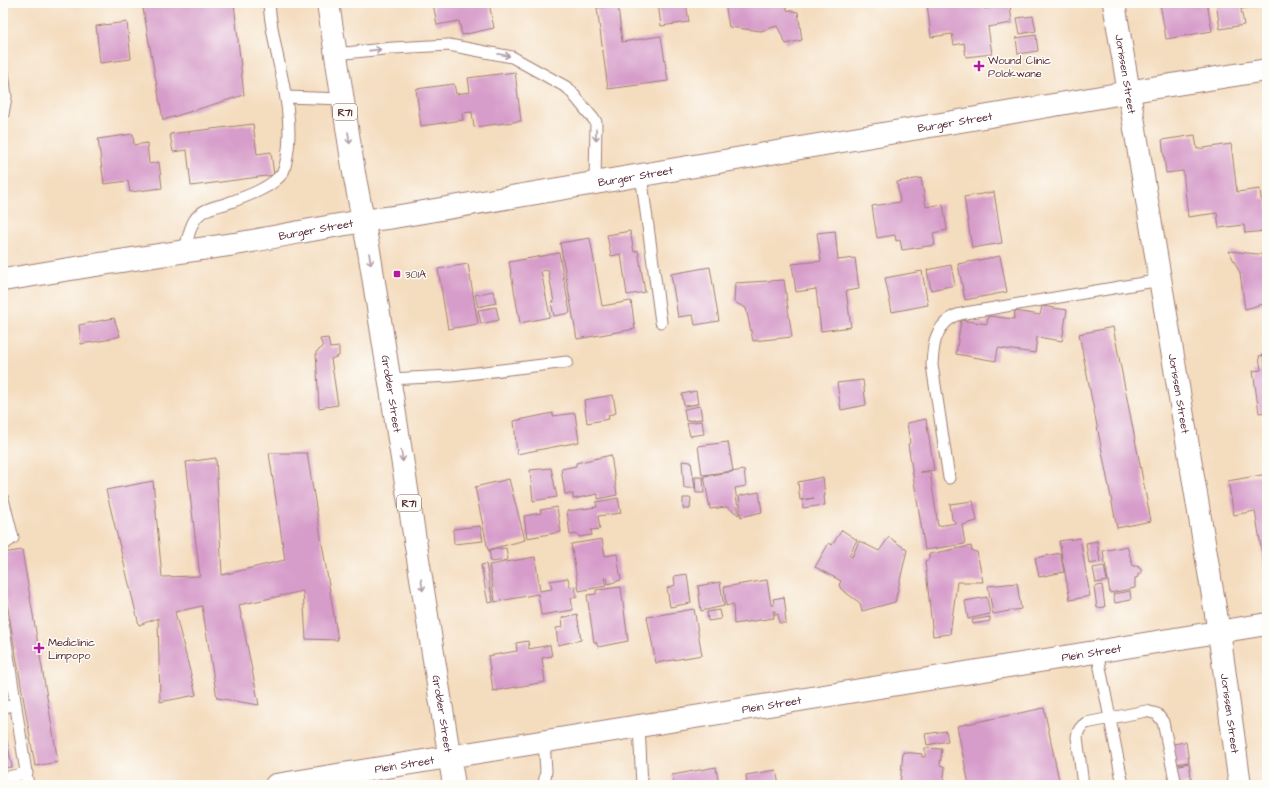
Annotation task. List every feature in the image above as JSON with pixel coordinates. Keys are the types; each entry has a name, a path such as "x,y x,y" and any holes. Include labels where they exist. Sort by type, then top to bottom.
{"street":[{"name":"Grobler Street","path":"328,3 354,173 364,220 454,785"},
{"name":"Jorissen Street","path":"1114,3 1219,632 1240,785"},
{"name":"Burger Street","path":"3,280 235,244 364,220 394,217 1129,92 1267,70"},
{"name":"Plein Street","path":"276,785 1267,624"}],"lane":[{"path":"185,251 193,222 200,213 258,191 273,183 283,172 287,157 288,116 269,3"},
{"path":"336,54 393,48 449,45 512,57 568,88 596,122 595,183"},
{"path":"3,72 6,97 3,114"},
{"path":"286,97 343,100"},
{"path":"641,175 661,322"},
{"path":"949,478 932,365 935,338 940,328 951,317 965,312 1160,280"},
{"path":"389,380 452,376 567,362"},
{"path":"3,499 13,538 3,546"},
{"path":"3,623 28,785"},
{"path":"1097,652 1122,785"},
{"path":"3,707 16,705"},
{"path":"1083,785 1078,731 1086,723 1109,717 1146,711 1157,714 1163,722 1176,785"},
{"path":"639,726 642,785"},
{"path":"544,742 546,771 544,785"},
{"path":"3,778 27,773"}],"building":[{"path":"142,3 234,3 244,95 163,120"},
{"path":"433,3 489,3 494,28 462,35 459,21 437,25"},
{"path":"658,3 686,3 689,22 661,26"},
{"path":"725,3 787,3 787,10 798,12 802,40 786,44 777,26 761,31 729,27"},
{"path":"927,3 983,3 984,9 1010,5 1012,23 988,27 992,54 966,57 964,43 954,45 952,34 931,37"},
{"path":"1160,3 1207,3 1212,31 1166,39"},
{"path":"1216,3 1267,4 1241,9 1244,25 1220,29"},
{"path":"618,5 622,42 661,36 668,81 608,89 597,8"},
{"path":"1033,16 1036,31 1020,34 1017,18"},
{"path":"127,22 131,59 100,63 96,26"},
{"path":"1036,35 1038,51 1018,54 1016,38"},
{"path":"515,72 521,121 474,127 472,112 462,113 463,120 421,126 416,89 454,84 456,94 470,92 468,78"},
{"path":"253,124 257,154 271,152 274,175 191,186 187,150 173,152 170,134"},
{"path":"133,134 134,145 147,143 149,164 159,162 162,188 130,192 128,181 104,184 98,139"},
{"path":"1195,135 1197,149 1231,144 1237,192 1260,189 1261,199 1267,198 1267,231 1245,233 1244,225 1219,228 1217,213 1188,217 1183,171 1166,173 1162,140"},
{"path":"921,178 926,207 943,204 947,230 933,233 935,245 902,250 900,240 896,241 895,235 877,238 872,206 900,202 897,182"},
{"path":"994,192 1002,243 972,248 964,197"},
{"path":"630,231 634,252 638,250 645,292 627,295 621,254 611,256 607,235"},
{"path":"835,231 838,260 855,258 859,289 846,291 851,327 821,331 816,289 796,292 792,264 821,261 817,233"},
{"path":"590,238 602,306 631,301 635,329 577,339 560,243"},
{"path":"1229,251 1267,255 1267,303 1245,309 1240,273"},
{"path":"559,253 570,313 554,316 551,302 554,302 548,270 541,271 550,317 520,323 509,262"},
{"path":"1000,256 1007,292 965,300 958,264"},
{"path":"468,264 478,324 448,329 438,269"},
{"path":"951,265 955,285 931,290 927,270"},
{"path":"710,267 719,321 695,325 693,315 678,317 671,274"},
{"path":"922,271 928,305 892,312 885,278"},
{"path":"784,280 792,337 753,341 746,308 734,302 735,283"},
{"path":"493,291 496,303 478,307 475,295"},
{"path":"1042,306 1067,310 1062,341 1037,337 1035,353 998,348 996,361 956,354 961,320 987,324 988,316 1014,319 1015,311 1040,315"},
{"path":"496,307 499,320 481,324 478,310"},
{"path":"114,318 120,336 81,344 79,325"},
{"path":"1113,327 1151,521 1117,528 1079,334"},
{"path":"328,338 330,348 339,347 339,356 331,359 338,405 319,408 316,352 323,347 320,339"},
{"path":"1267,355 1267,412 1259,413 1253,371 1261,370 1259,356"},
{"path":"863,380 866,405 841,410 837,383"},
{"path":"696,391 698,404 684,406 682,394"},
{"path":"613,395 616,413 608,415 609,419 587,423 584,400"},
{"path":"700,406 702,419 686,421 684,409"},
{"path":"553,413 553,416 575,413 579,442 517,454 514,421"},
{"path":"926,419 934,470 920,472 930,472 938,526 956,523 952,519 950,504 973,501 977,521 962,525 965,544 925,550 908,444 910,443 907,423"},
{"path":"702,421 704,434 690,436 687,423"},
{"path":"728,442 733,471 702,475 698,446"},
{"path":"269,453 307,453 338,640 306,639 303,591 239,605 259,705 217,698 202,606 175,612 196,695 160,702 158,618 139,625 106,490 153,481 162,577 200,576 186,462 216,458 222,575 285,560"},
{"path":"611,455 617,495 598,499 598,494 573,499 573,494 565,494 561,469 576,466 576,463"},
{"path":"682,461 691,462 695,488 684,488"},
{"path":"551,468 557,497 533,501 530,470"},
{"path":"744,470 746,486 735,488 739,515 727,507 710,509 704,476"},
{"path":"1267,474 1266,577 1255,511 1234,515 1228,481"},
{"path":"695,477 703,477 704,493 696,493"},
{"path":"823,477 825,505 803,508 802,500 814,498 800,500 798,482"},
{"path":"509,479 525,540 488,550 475,487"},
{"path":"759,492 762,512 741,517 739,496"},
{"path":"618,498 621,513 598,516 600,529 591,530 592,535 579,537 578,534 570,535 567,511 597,507 596,502"},
{"path":"683,498 691,498 690,509 683,509"},
{"path":"557,507 561,532 527,538 524,516 541,513 540,510"},
{"path":"480,526 483,541 454,544 453,529"},
{"path":"842,530 857,540 849,555 852,557 859,541 879,551 889,537 907,550 895,602 862,611 860,603 841,589 839,585 841,581 815,567 829,543 832,545"},
{"path":"1080,538 1090,596 1070,600 1059,541"},
{"path":"602,539 605,556 617,554 621,580 608,584 607,578 604,578 606,586 579,591 571,544"},
{"path":"1097,541 1100,562 1089,564 1086,543"},
{"path":"971,546 972,551 977,552 983,582 957,582 950,634 933,636 925,561 929,559 929,554"},
{"path":"1127,546 1133,566 1139,566 1138,568 1141,568 1141,574 1138,574 1138,577 1135,578 1135,588 1110,593 1103,551"},
{"path":"506,548 508,560 491,562 489,550"},
{"path":"22,550 58,762 35,766 3,580 3,553"},
{"path":"1060,553 1064,572 1039,577 1035,558"},
{"path":"535,557 540,591 552,589 550,581 568,578 570,587 575,586 577,597 571,598 573,610 541,615 538,594 495,602 489,565"},
{"path":"486,564 493,602 488,603 481,565"},
{"path":"1104,566 1107,581 1096,583 1093,568"},
{"path":"687,574 691,603 670,607 667,588 675,585 674,576"},
{"path":"767,580 771,605 774,605 773,599 784,597 786,623 779,623 778,614 775,615 775,611 773,611 774,618 734,624 733,604 726,606 724,587"},
{"path":"720,582 724,606 701,611 698,586"},
{"path":"1017,583 1021,609 993,614 988,586"},
{"path":"1102,585 1105,607 1097,608 1094,587"},
{"path":"621,587 628,641 598,647 596,642 594,642 587,595 596,594 596,590"},
{"path":"1130,591 1131,600 1115,603 1113,594"},
{"path":"987,597 990,614 968,619 965,601"},
{"path":"694,609 702,655 656,663 647,617"},
{"path":"719,610 721,619 708,621 707,612"},
{"path":"577,614 581,640 558,645 556,628 563,627 562,618"},
{"path":"990,617 990,621 973,624 972,620"},
{"path":"528,641 529,649 550,645 552,656 542,658 545,682 493,691 488,656 517,651 516,643"},
{"path":"1044,708 1060,785 969,785 957,726"},
{"path":"3,721 12,767 3,768"},
{"path":"946,731 948,741 927,745 925,734"},
{"path":"1186,742 1189,762 1175,764 1172,744"},
{"path":"925,748 942,749 940,765 945,767 943,785 900,785 903,752 922,754 922,757 925,757"},
{"path":"1189,763 1192,783 1178,785 1175,766"},
{"path":"716,767 719,785 674,785 672,775"},
{"path":"776,770 779,785 747,785 746,775"}],"place":[{"name":"Wound Clinic Polokwane","path":"979,66"},
{"name":"301A","path":"397,274"},
{"name":"Mediclinic Limpopo","path":"39,648"}]}
